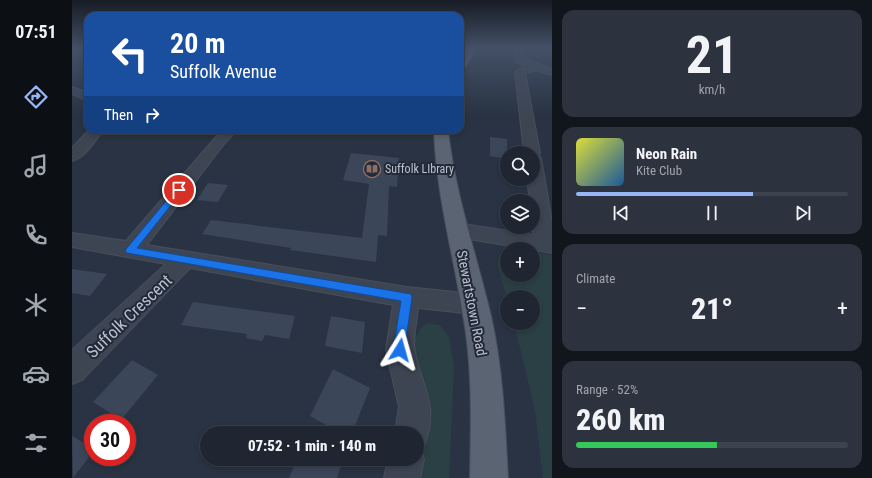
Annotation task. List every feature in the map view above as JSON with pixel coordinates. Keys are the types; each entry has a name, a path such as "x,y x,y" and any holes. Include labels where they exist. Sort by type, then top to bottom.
{"main road":[{"name":"Stewartstown Road","path":"441,134 446,173 456,230 474,304 483,354 488,417 489,478"}],"street":[{"path":"524,70 520,72 531,146"},
{"path":"72,90 84,95"},
{"path":"72,156 93,134"},
{"path":"130,251 226,134"},
{"path":"456,230 548,244 538,186"},
{"path":"72,240 407,297 474,304"},
{"name":"Suffolk Crescent","path":"72,370 185,260"},
{"path":"407,297 400,350 415,407 413,426"},
{"path":"402,478 405,466"}],"green space":[{"path":"540,253 552,255 552,478 543,478 535,410 516,330 540,330 540,290 505,290 502,282 540,282"},
{"path":"500,258 500,274 497,264"},
{"path":"427,323 440,325 449,337 454,368 449,478 415,478 417,466 424,466 424,432 427,416 412,347 419,330"}],"building":[{"path":"490,137 507,139 507,146 500,146 500,158 490,156"},
{"path":"351,153 399,158 397,187 389,186 387,236 378,235 376,262 290,250 291,248 202,234 211,220 362,238 369,184 343,180"},
{"path":"208,183 228,185 218,202 197,200"},
{"path":"72,269 107,274 90,296 72,293"},
{"path":"193,302 295,316 289,339 265,335 262,341 246,338 247,334 181,325"},
{"path":"331,316 365,322 362,353 325,346"},
{"path":"132,360 158,375 126,414 112,414 93,402"},
{"path":"333,369 370,388 355,426 328,426 310,416"},
{"path":"72,436 84,443 84,464 73,478"},
{"path":"294,466 341,466 337,478 289,478"}],"place":[{"name":"Suffolk LIbrary","path":"372,169"}],"route":[{"path":"179,190 130,251 407,297 400,350"}]}
